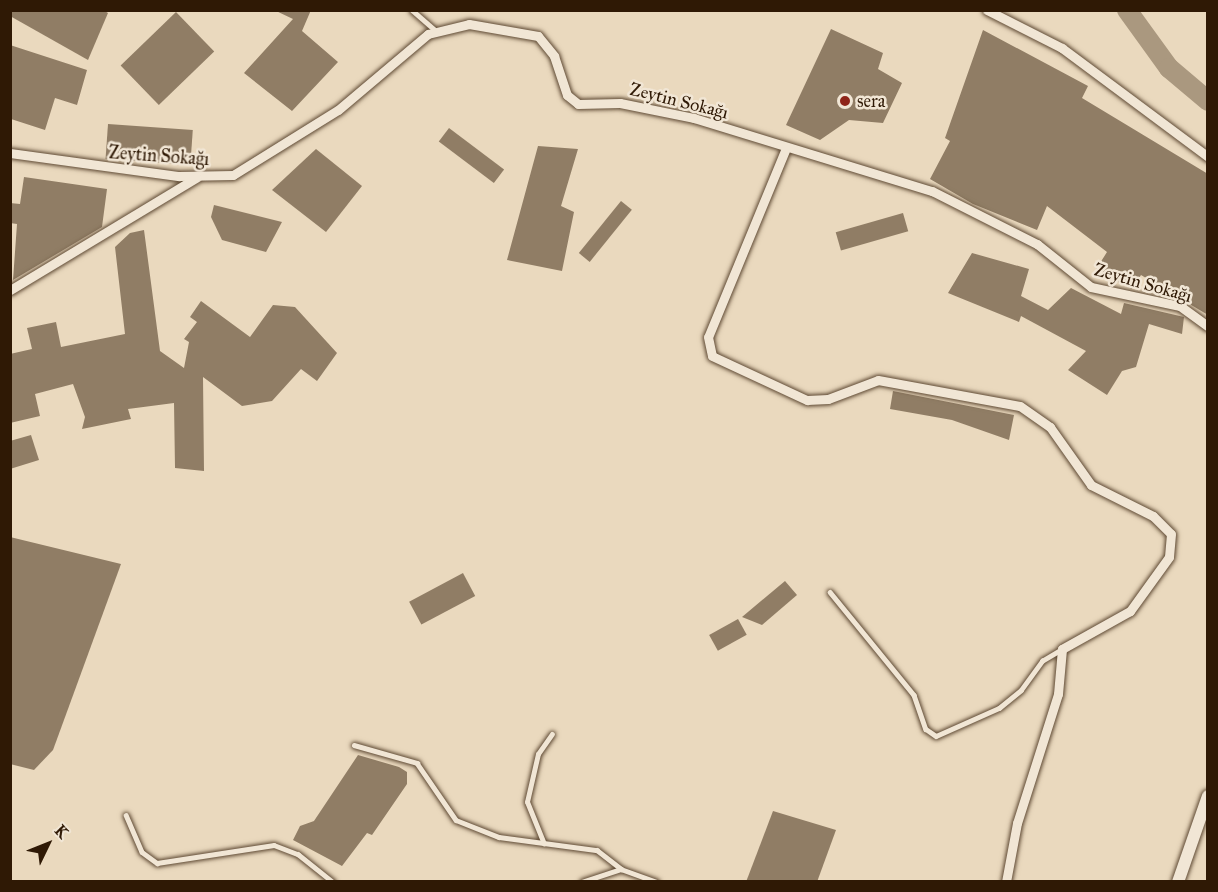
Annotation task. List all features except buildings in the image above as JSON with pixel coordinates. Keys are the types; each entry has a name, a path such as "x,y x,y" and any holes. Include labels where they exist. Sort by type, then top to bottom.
{"street":[{"path":"987,10 1062,48 1208,157"},
{"name":"Zeytin Sokağı","path":"10,153 197,177 247,170 290,144 435,30 470,24 531,33 550,49 563,89 578,104 620,103 683,116 932,190 1029,238 1091,287 1180,306 1208,326"},
{"path":"786,148 708,338 709,351 716,360 807,400 886,381 1020,406 1044,421 1091,485 1153,516 1166,527 1173,542 1169,557 1130,611 1062,649 1058,694 1017,823 1006,882"},
{"path":"10,290 197,177"},
{"path":"1178,882 1208,796"}],"lane":[{"path":"412,10 435,30"},
{"path":"830,592 914,696 926,729 936,736 999,708 1022,690 1042,660 1062,649"},
{"path":"545,845 527,802 538,754 552,734"},
{"path":"354,745 417,763 456,820 545,845 597,850 621,869 657,882"},
{"path":"126,815 142,852 157,863 274,845 298,854 333,882"},
{"path":"582,882 621,869"}],"waterway":[{"path":"1127,10 1169,68 1208,101"}],"place":[{"name":"sera","path":"845,101"}]}
